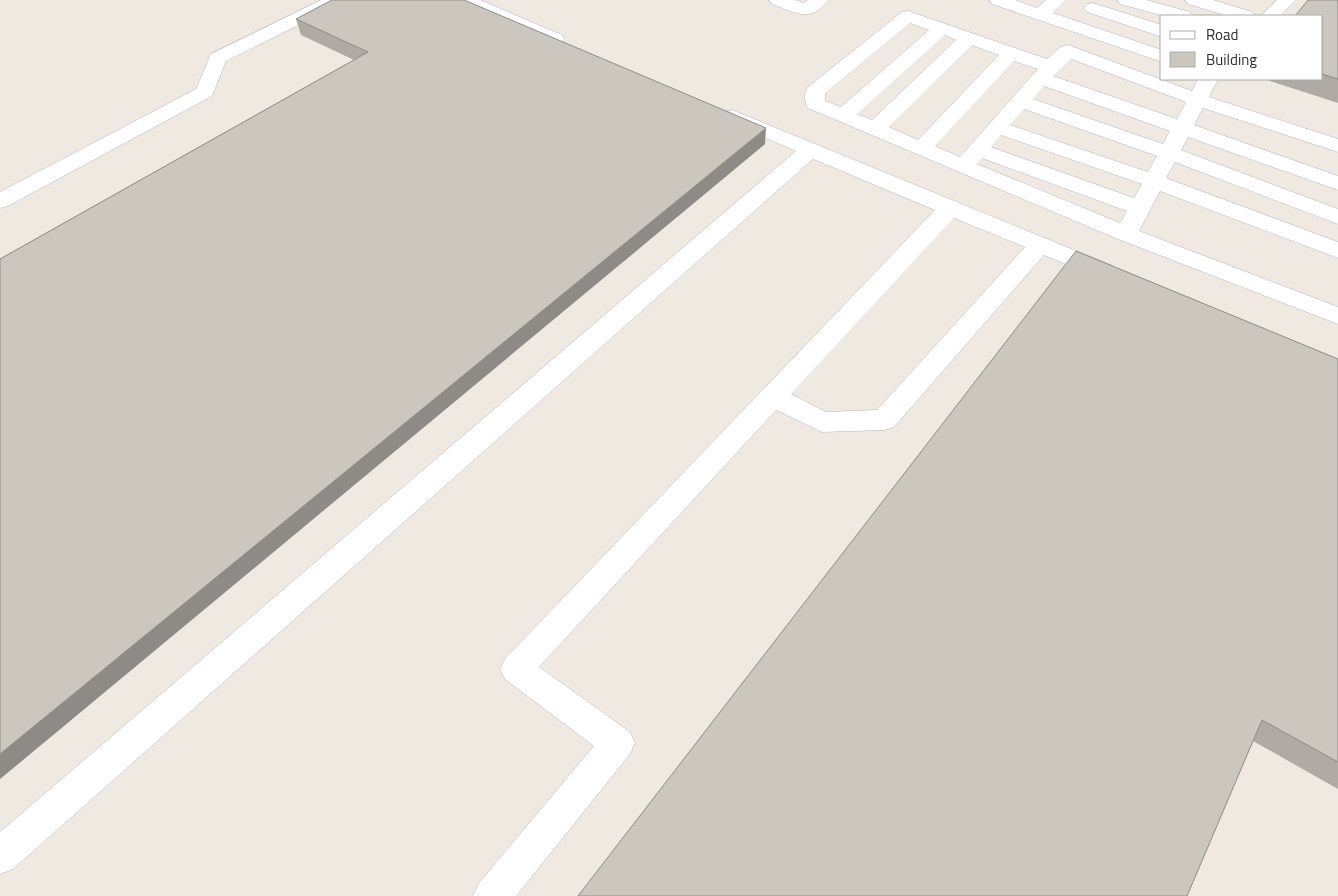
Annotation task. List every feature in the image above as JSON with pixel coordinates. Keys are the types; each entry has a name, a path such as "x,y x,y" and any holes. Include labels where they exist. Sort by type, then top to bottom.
{"lane":[{"path":"0,201 205,92 218,58 335,0"},
{"path":"465,0 574,47"},
{"path":"778,0 806,10 819,0"},
{"path":"998,0 1160,55"},
{"path":"1040,15 1057,0"},
{"path":"1126,0 1180,15"},
{"path":"1194,0 1243,15"},
{"path":"1068,25 1099,4 1160,30"},
{"path":"1338,183 1182,128 1045,73 1011,53 908,16 815,91 815,104 875,130 1126,234 1338,316"},
{"path":"963,166 1045,73 1068,51 1068,25"},
{"path":"843,116 942,28"},
{"path":"875,130 969,38"},
{"path":"1068,51 1198,100 1338,146"},
{"path":"921,148 1011,53"},
{"path":"1126,234 1208,80"},
{"path":"1020,101 1169,153 1338,217"},
{"path":"710,106 810,150 1122,278"},
{"path":"998,127 1154,181 1338,250"},
{"path":"978,149 1140,208"},
{"path":"0,856 810,150"},
{"path":"492,896 618,743 516,669 950,208"},
{"path":"772,396 822,422 884,420 1040,245"}],"building":[{"path":"332,0 464,0 766,128 0,754 0,259 368,52 296,19"},
{"path":"1308,0 1338,0 1338,79 1323,74 1323,15 1296,15"},
{"path":"1076,251 1338,359 1338,762 1262,720 1187,896 578,896"}]}
